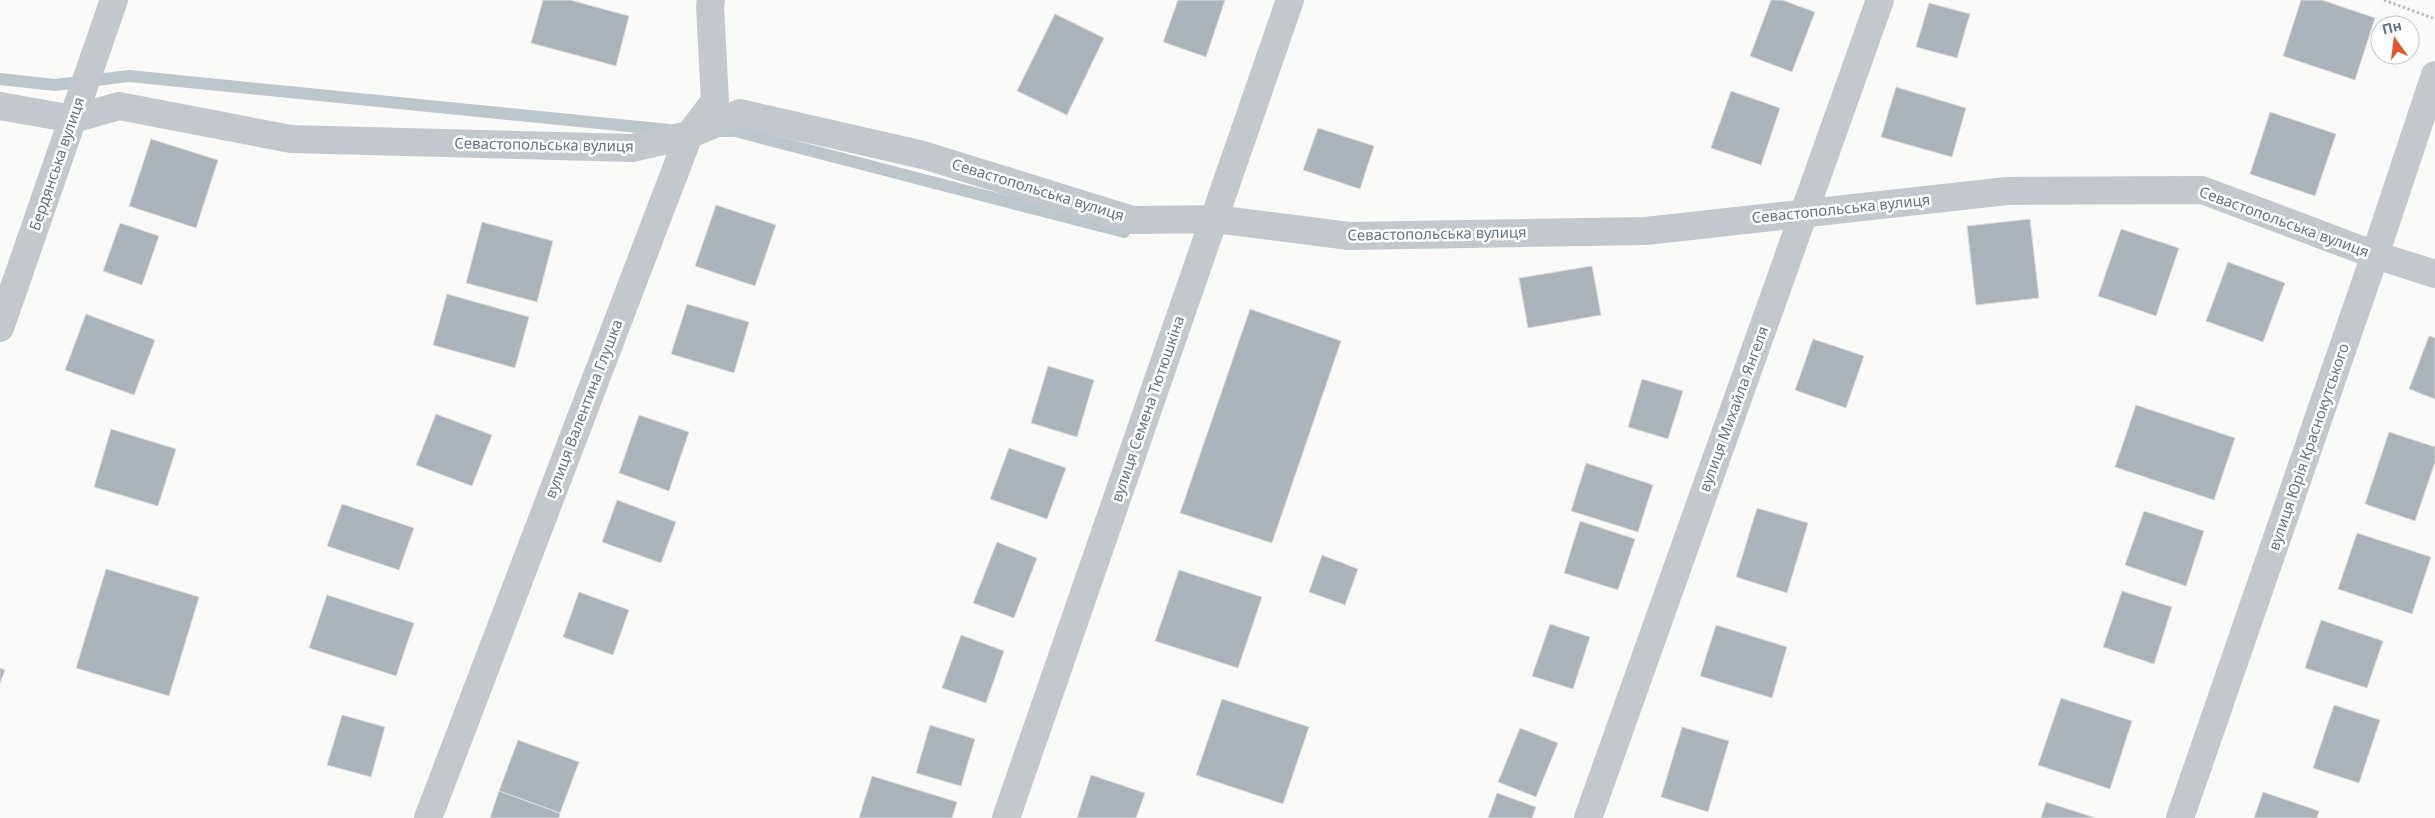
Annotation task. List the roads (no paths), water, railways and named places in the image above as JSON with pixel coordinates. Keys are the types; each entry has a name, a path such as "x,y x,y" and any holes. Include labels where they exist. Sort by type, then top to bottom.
{"street":[{"name":"Бердянська вулиця","path":"0,328 114,0"},
{"name":"вулиця Валентина Глушка","path":"428,818 689,135 716,100 710,6 712,0"},
{"name":"вулиця Семена Тютюшкіна","path":"1006,818 1290,0"},
{"name":"вулиця Михайла Янгеля","path":"1588,818 1880,0"},
{"name":"вулиця Юрія Краснокутського","path":"2180,818 2376,255 2435,75"},
{"name":"Севастопольська вулиця","path":"0,106 72,119 119,106 291,139 632,148 689,135 740,113 923,155 1133,220 1215,219 1349,236 1646,230 2007,191 2202,190 2376,255 2435,274"}],"waterway":[{"path":"0,79 55,85 129,76 669,130"},
{"path":"716,131 735,131 1124,232"}]}
